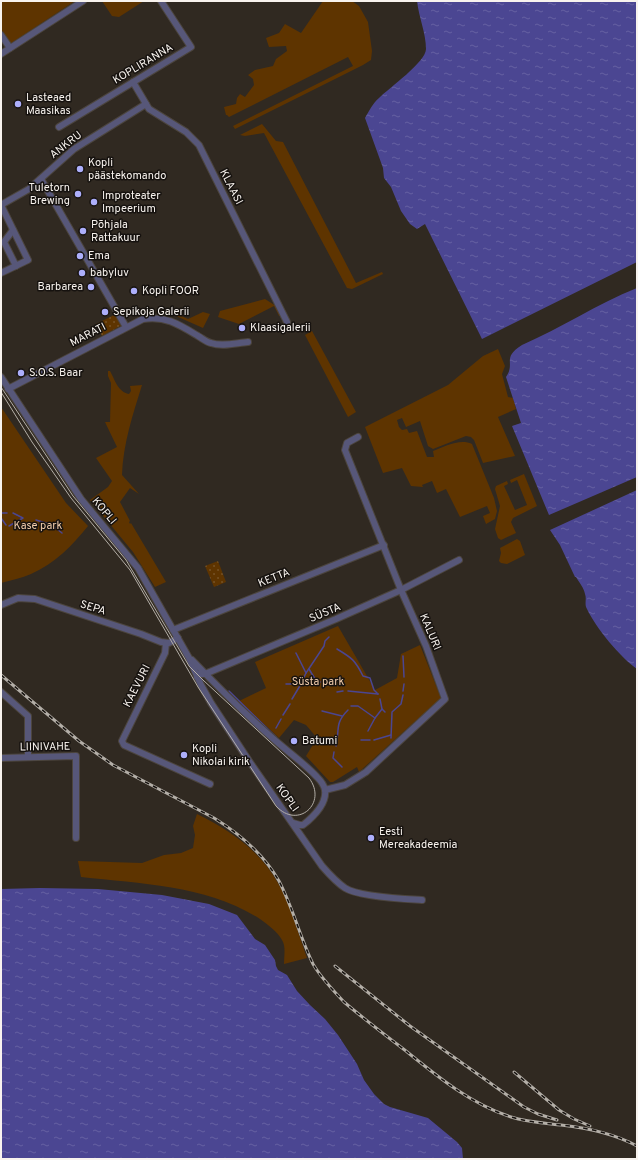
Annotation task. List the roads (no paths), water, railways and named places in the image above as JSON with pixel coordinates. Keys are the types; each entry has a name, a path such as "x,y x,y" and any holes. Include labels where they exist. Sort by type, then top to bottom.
{"street":[{"path":"1,54 83,1"},
{"name":"KOPLIRANNA","path":"59,127 191,47 161,1"},
{"path":"1,35 10,48"},
{"name":"KLAASI","path":"133,82 149,109 186,132 199,145 287,322"},
{"name":"ANKRU","path":"1,205 24,193 74,149 146,104"},
{"path":"41,179 126,327"},
{"path":"1,205 28,260 1,273"},
{"path":"13,230 4,242 16,266"},
{"name":"MARATI","path":"8,389 143,319 154,317 166,319 211,343 225,344 248,342"},
{"name":"KOPLI","path":"1,377 91,512 138,568 189,658 197,677 221,719 293,823 300,826 307,822 321,806 323,801 325,790 318,778 297,758 269,736 189,658"},
{"name":"KALURI","path":"325,790 334,789 345,785 366,772 445,698 426,646 401,590 345,450 347,443 358,437"},
{"name":"KETTA","path":"173,630 384,546"},
{"name":"SÜSTA","path":"197,677 199,674 205,674 401,590 459,560"},
{"name":"SEPA","path":"1,605 18,598 35,599 166,643"},
{"path":"166,643 178,638"},
{"name":"KAEVURI","path":"166,643 165,653 162,660 122,741 124,745 210,784"},
{"path":"1,692 28,716 28,757"},
{"name":"LIINIVAHE","path":"1,758 76,756 76,838"},
{"path":"307,822 304,828 304,834 311,850"},
{"path":"293,823 311,850 333,878 345,888 356,893 422,900"}],"water":[{"path":"417,1 637,1 637,262 482,339 425,224 417,229 410,224 401,211 391,187 384,178 383,168 365,118 377,100 414,68 424,54 426,43"},
{"path":"637,288 637,477 549,515 512,426 521,423 506,377 510,368 510,357 522,345 622,294"},
{"path":"637,490 637,669 616,650 591,617 586,607 586,596 584,590 575,577 560,545 550,530"},
{"path":"1,889 98,889 162,895 209,904 237,915 255,939 265,945 275,960 278,970 287,975 297,991 325,1019 338,1035 357,1064 364,1080 374,1094 384,1104 390,1107 428,1118 457,1142 462,1148 463,1159 1,1159"}],"waterway":[{"path":"1,513 7,513"},
{"path":"9,526 23,518 13,513"},
{"path":"1,518 6,525"},
{"path":"36,520 52,525 62,533"},
{"path":"302,681 324,646 325,641 329,637"},
{"path":"337,649 353,660 363,676 370,678 374,690 378,694"},
{"path":"296,653 306,673"},
{"path":"403,656 404,677"},
{"path":"309,669 315,679 320,682"},
{"path":"286,684 301,684 292,699"},
{"path":"403,691 404,684"},
{"path":"229,691 276,737"},
{"path":"337,692 343,691"},
{"path":"348,691 378,694"},
{"path":"391,738 392,712 401,704 403,695"},
{"path":"380,699 382,709 385,712"},
{"path":"283,715 290,704"},
{"path":"351,706 358,706 375,718"},
{"path":"368,731 382,709"},
{"path":"336,746 339,723 348,710"},
{"path":"322,711 342,716"},
{"path":"276,728 281,719"},
{"path":"374,740 391,735"},
{"path":"361,740 370,740"},
{"path":"334,752 333,758 342,767"}],"tram line":[{"path":"1,387 73,496 126,560 189,666 309,778 314,787 315,796 313,804 308,810 301,814 293,815 285,813 276,806 198,687 130,570 71,498 32,442 1,392"}],"railway":[{"path":"1,675 79,741 113,765 214,818 251,846 266,862 279,881 313,964 323,979 344,1002 443,1080 482,1105 511,1117 529,1121 571,1126 610,1134 637,1146"},
{"path":"335,966 410,1026 524,1107 538,1114 557,1120"},
{"path":"514,1072 559,1110 590,1126"}],"place":[{"name":"Lasteaed Maasikas","path":"18,104"},
{"name":"Kopli päästekomando","path":"80,169"},
{"name":"Tuletorn Brewing","path":"78,194"},
{"name":"Improteater Impeerium","path":"94,202"},
{"name":"Põhjala Rattakuur","path":"83,231"},
{"name":"Ema","path":"80,256"},
{"name":"babyluv","path":"82,273"},
{"name":"Barbarea","path":"91,287"},
{"name":"Kopli FOOR","path":"134,291"},
{"name":"Sepikoja Galerii","path":"105,312"},
{"name":"Klaasigalerii","path":"242,328"},
{"name":"S.O.S. Baar","path":"21,373"},
{"name":"Batumi","path":"294,741"},
{"name":"Kopli Nikolai kirik","path":"184,755"},
{"name":"Eesti Mereakadeemia","path":"371,838"}],"park label":[{"name":"Kase park","path":"38,526"},
{"name":"Süsta park","path":"318,682"}]}
